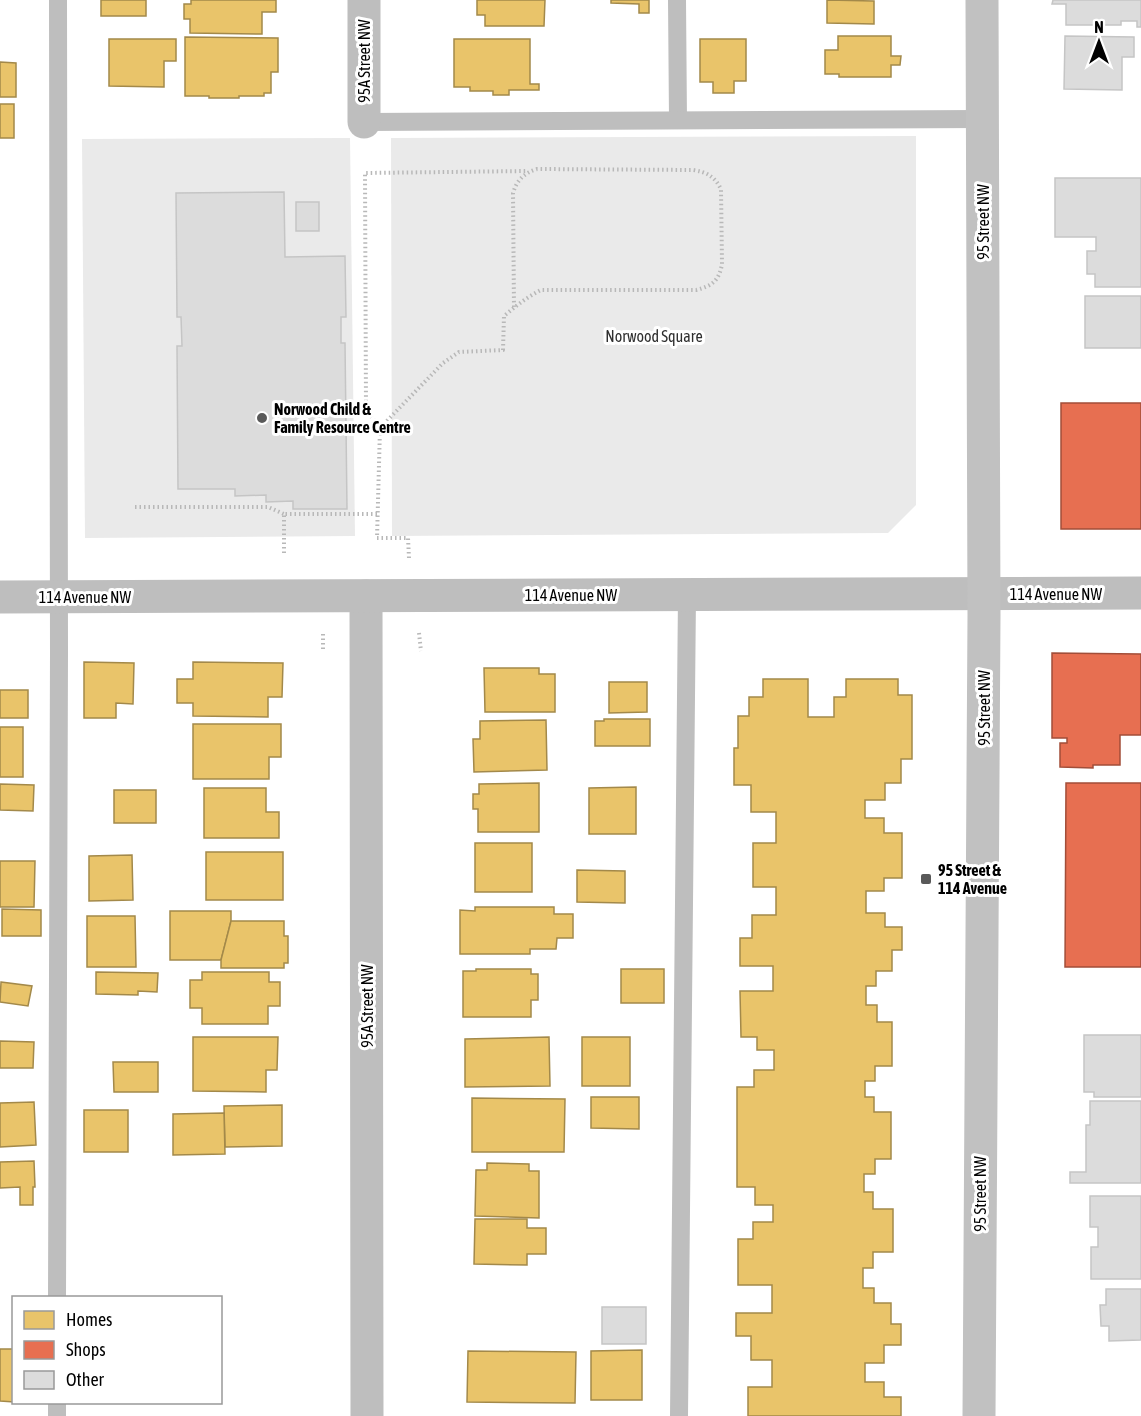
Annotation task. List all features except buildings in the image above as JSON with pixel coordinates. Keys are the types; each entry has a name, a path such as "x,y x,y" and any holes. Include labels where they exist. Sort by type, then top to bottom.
{"street":[{"name":"95A Street NW","path":"364,0 364,122"},
{"name":"95 Street NW","path":"979,1416 984,594 982,0"},
{"name":"114 Avenue NW","path":"0,597 1141,593"},
{"name":"95A Street NW","path":"366,596 367,1416"}],"lane":[{"path":"57,1296 58,0"},
{"path":"677,0 678,120"},
{"path":"364,122 982,119"},
{"path":"679,1416 687,595"}],"path":[{"path":"380,428 443,363 459,352 503,350 504,316 524,299 541,290 696,290 707,287 716,280 722,264 721,189 717,182 703,171 693,170 537,169 530,171 365,173 366,410 380,428 377,538 408,538 421,651"},
{"path":"514,308 513,193 522,176 530,171"},
{"path":"135,507 268,507 284,514 377,514"},
{"path":"284,514 284,553"}],"green space":[{"name":"Norwood Square","path":"916,136 916,505 888,533 392,536 391,138"},
{"path":"350,138 355,536 85,538 82,139"}],"place":[{"name":"Norwood Child & Family Resource Centre","path":"262,418"},
{"name":"95 Street & 114 Avenue","path":"926,879"}]}
